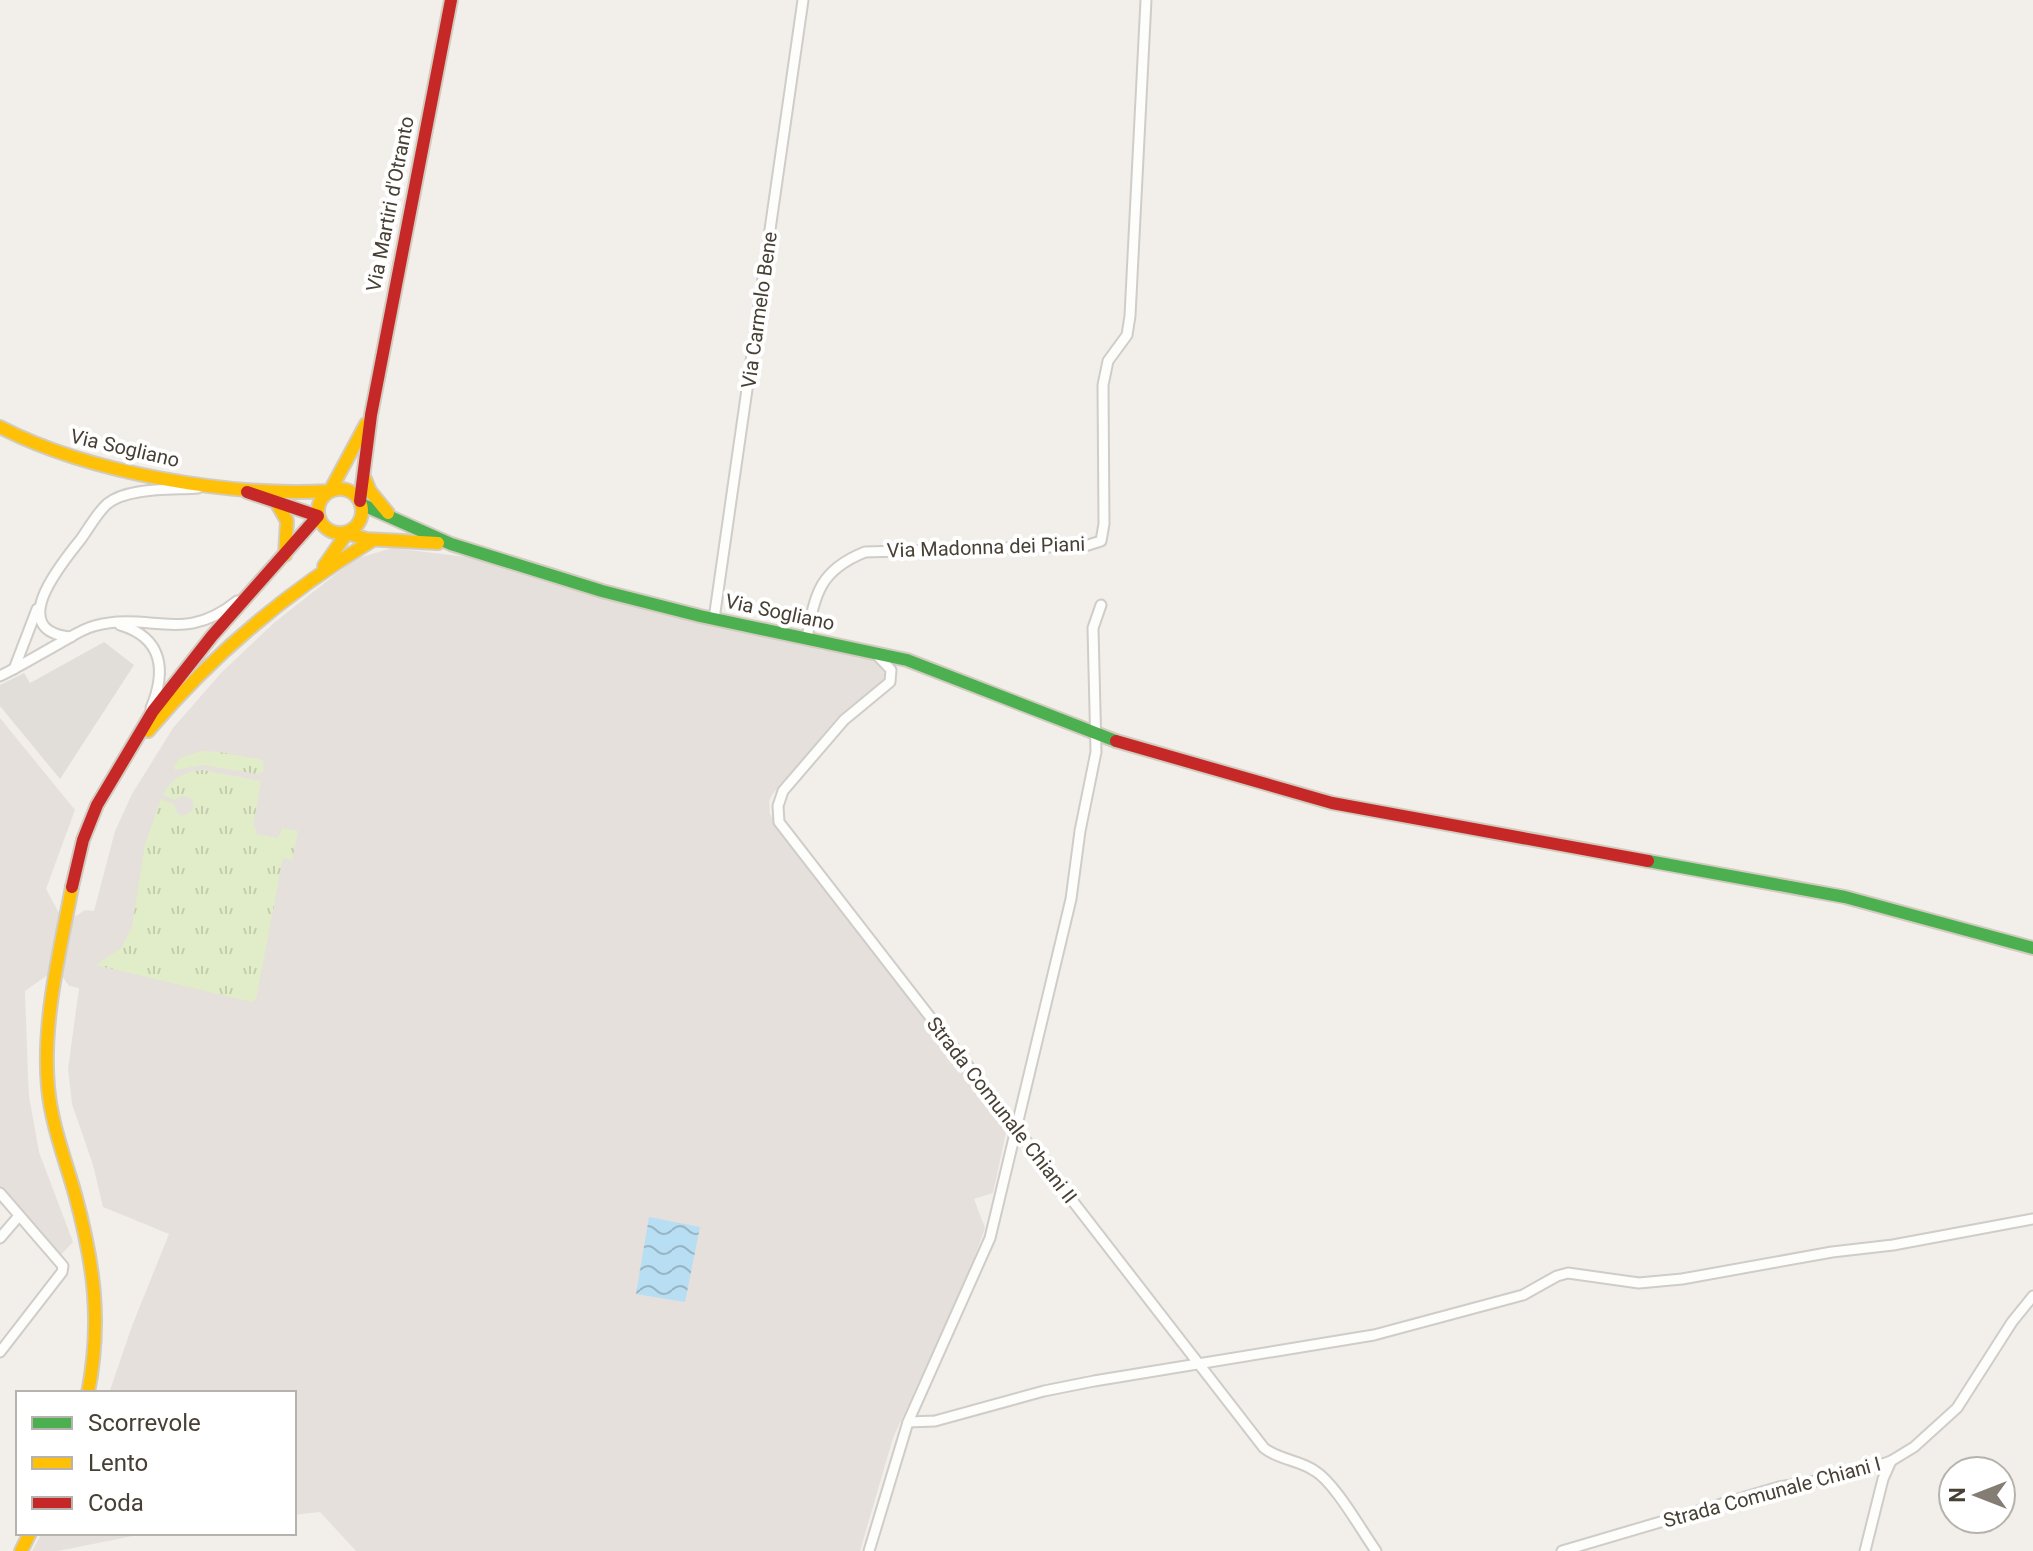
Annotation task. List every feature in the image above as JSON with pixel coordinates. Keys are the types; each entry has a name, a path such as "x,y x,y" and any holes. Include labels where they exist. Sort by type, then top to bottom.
{"street":[{"name":"Via Martiri d'Otranto","path":"360,502 371,415 451,0"},
{"name":"Via Carmelo Bene","path":"714,619 803,0"},
{"name":"Via Madonna dei Piani","path":"807,638 814,599 827,576 844,560 865,552 1085,546 1101,541 1104,524 1103,385 1108,361 1127,335 1130,316 1146,0"},
{"name":"Via Martiri d'Otranto","path":"330,491 371,415"},
{"name":"Via Sogliano","path":"0,427 66,456 209,487 299,494 344,489 351,491 360,502 393,519 451,544 602,591 714,619 907,660 1119,742 1332,803 1845,897 2033,948"},
{"name":"Via Sogliano","path":"363,476 370,491 393,519"},
{"path":"5,673 49,584 108,503 126,495 160,489 209,487"},
{"path":"88,1391 95,1363 98,1321 95,1278 51,1109 47,1077 51,1001 79,852 97,806 152,713 223,623 269,575 318,516 319,502 330,491"},
{"name":"Via Sogliano","path":"247,492 318,516 332,533 347,533 373,540 451,544"},
{"path":"276,502 287,521 285,555"},
{"path":"320,572 347,533 359,524 360,502"},
{"path":"128,755 184,688 220,653 320,572 373,540"},
{"path":"5,673 92,626 132,621 184,626 205,622 222,613 269,575"},
{"path":"39,603 40,618 50,631 71,637"},
{"path":"869,1551 908,1422 990,1238 1014,1127 1071,899 1097,732 1093,628 1101,605"},
{"path":"113,623 145,637 160,663 161,681 137,738"},
{"name":"Strada Comunale Chiani II","path":"875,652 891,670 890,682 844,720 783,791 778,806 779,822 1264,1448 1315,1470 1376,1551"},
{"path":"0,1193 63,1266 62,1272 0,1352"},
{"path":"0,1238 18,1217"},
{"path":"908,1422 935,1421 1044,1391 1374,1335 1523,1295 1568,1273 1639,1283 1682,1279 2033,1219"},
{"name":"Strada Comunale Chiani I","path":"1562,1551 1779,1487 1852,1475 1891,1461 1914,1447 1957,1408 2012,1322 2033,1296"},
{"path":"1865,1551 1883,1479 1891,1461"}],"shaded area":[{"path":"392,548 467,557 631,606 823,651 830,649 856,655 857,658 872,659 885,674 885,679 837,718 772,795 770,814 1007,1128 993,1193 974,1199 985,1228 970,1270 893,1438 860,1551 356,1551 320,1512 296,1515 296,1391 110,1391 169,1234 103,1207 93,1165 72,1104 68,1069 79,988 69,986 62,976 49,974 25,991 28,1076 39,1152 73,1242 59,1257 0,1190 0,718 75,810 46,889 59,913 76,916 85,910 94,911 115,831 132,794 173,728 221,673 275,622 355,559"},
{"path":"104,642 134,665 60,779 0,706 0,685 24,673 30,683"},
{"path":"41,1535 138,1535 58,1551 32,1551"}],"green space":[{"path":"202,751 263,760 264,771 258,774 202,765 175,770 174,766 180,758"},
{"path":"202,770 261,781 253,827 256,834 278,838 281,828 298,831 292,860 283,858 256,999 252,1002 96,965 121,948 132,927 145,844 161,799 174,804 182,816 193,810 193,802 188,797 175,800 163,795 178,777"}],"water":[{"path":"649,1217 700,1227 685,1302 636,1294"}],"traffic: fast":[{"path":"361,504 451,544 602,591 700,616 907,660 1116,741"},
{"path":"1648,861 1845,897 2033,948"}],"traffic: slow":[{"path":"0,427 36,443 117,469 205,486 291,492 330,491 366,424"},
{"path":"365,479 370,491 388,513"},
{"path":"340,489 356,495 362,511 356,527 340,533 324,527 318,511 324,495 340,489"},
{"path":"276,502 287,521 285,555"},
{"path":"324,566 347,533 366,539 438,543"},
{"path":"148,731 198,676 253,626 311,581 373,540"},
{"path":"72,887 53,986 47,1062 52,1114 82,1220 91,1269 95,1341 88,1391"},
{"path":"21,1551 29,1535"}],"traffic: jam":[{"path":"360,501 371,415 451,0"},
{"path":"72,887 83,840 97,805 153,711 212,636 318,516 247,492"},
{"path":"1116,741 1332,803 1648,861"}]}
